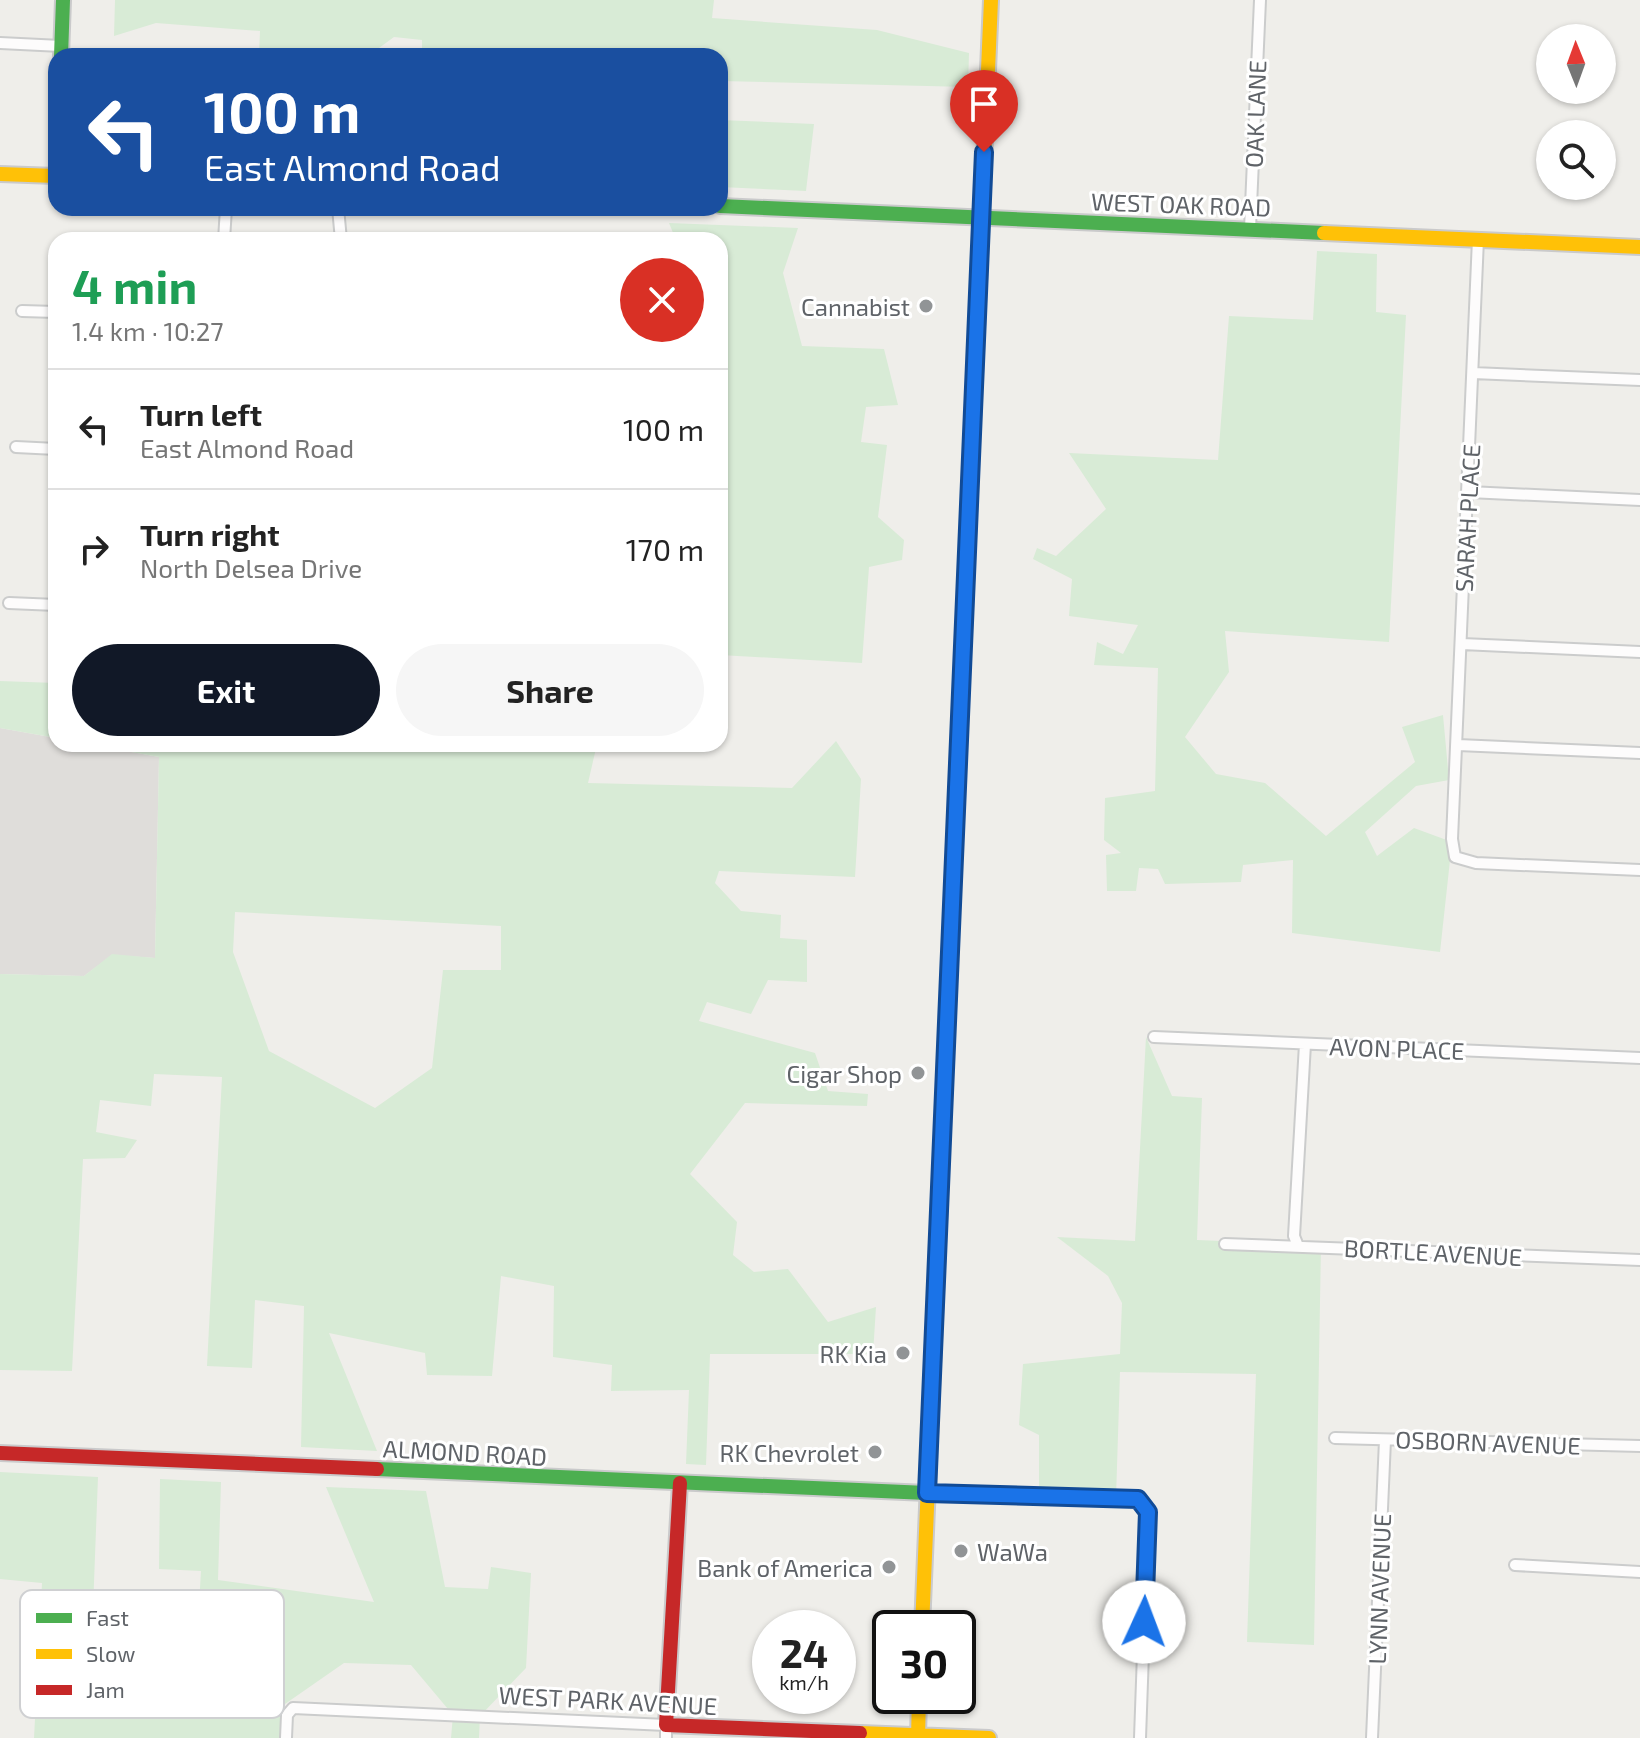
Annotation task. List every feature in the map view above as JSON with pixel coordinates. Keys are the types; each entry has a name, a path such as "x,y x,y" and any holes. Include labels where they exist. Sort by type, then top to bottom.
{"main road":[{"path":"61,48 63,0"},
{"path":"923,1610 991,0"},
{"path":"0,174 48,176"},
{"name":"WEST OAK ROAD","path":"728,206 1640,247"},
{"name":"ALMOND ROAD","path":"0,1453 927,1493"},
{"path":"666,1732 680,1483"},
{"path":"918,1736 919,1714"},
{"name":"WEST PARK AVENUE","path":"666,1732 989,1738"}],"street":[{"name":"OAK LANE","path":"1250,229 1260,0"},
{"path":"0,43 48,49"},
{"name":"SARAH PLACE","path":"1478,239 1452,847 1459,860 1640,870"},
{"path":"22,311 48,312"},
{"path":"1473,373 1640,380"},
{"path":"16,447 48,449"},
{"path":"1469,492 1640,500"},
{"path":"9,603 48,605"},
{"path":"1462,644 1640,652"},
{"path":"1458,745 1640,753"},
{"name":"AVON PLACE","path":"1154,1037 1640,1058"},
{"path":"1298,1246 1294,1236 1305,1044"},
{"name":"BORTLE AVENUE","path":"1225,1244 1640,1260"},
{"name":"OSBORN AVENUE","path":"1335,1438 1640,1446"},
{"name":"LYNN AVENUE","path":"1372,1738 1385,1440"},
{"path":"927,1493 1132,1497 1143,1502 1148,1512 1140,1738"},
{"path":"1515,1565 1640,1572"},
{"name":"WEST PARK AVENUE","path":"286,1738 291,1709 666,1732"}],"shaded area":[{"path":"0,728 48,737 48,752 131,752 159,757 155,958 112,955 84,976 0,974"}],"green space":[{"path":"115,0 714,0 712,18 877,30 969,53 968,87 728,81 728,48 422,48 422,40 394,37 379,48 259,48 260,31 156,23 114,36"},
{"path":"728,120 814,124 806,191 728,187"},
{"path":"669,223 798,228 783,273 802,346 884,349 898,405 866,407 861,442 887,445 878,517 904,540 902,560 869,567 862,663 728,655 728,232 673,232"},
{"path":"1317,251 1377,254 1376,312 1406,315 1389,642 1225,631 1229,672 1185,737 1216,774 1265,783 1326,836 1415,762 1402,727 1443,715 1449,780 1416,786 1365,832 1377,856 1414,828 1452,842 1440,952 1292,933 1293,860 1243,865 1241,882 1165,884 1158,869 1139,868 1136,891 1107,891 1106,855 1121,853 1104,840 1105,798 1155,791 1158,668 1094,665 1097,642 1123,654 1138,625 1069,616 1072,579 1033,559 1037,548 1056,556 1106,509 1069,453 1218,460 1229,316 1313,320"},
{"path":"0,681 48,683 48,737 0,728"},
{"path":"836,741 861,779 855,877 719,871 715,883 741,911 781,915 780,938 807,940 807,982 768,980 751,1014 707,1002 699,1021 815,1053 828,1091 868,1094 867,1106 745,1103 690,1174 737,1222 733,1255 754,1272 788,1269 828,1322 876,1307 873,1354 710,1354 706,1465 686,1464 689,1390 611,1391 612,1365 553,1357 554,1286 501,1276 492,1376 427,1375 425,1353 329,1333 377,1451 301,1447 304,1306 255,1300 252,1368 207,1366 222,1077 154,1074 151,1106 100,1100 96,1132 137,1140 125,1158 83,1159 72,1371 0,1370 0,974 84,976 112,954 155,958 159,757 131,752 595,752 588,783 792,788","holes":["235,912 501,926 501,970 443,970 432,1068 375,1108 269,1051 233,952"]},
{"path":"1146,1037 1172,1096 1202,1098 1197,1240 1321,1245 1314,1645 1247,1642 1256,1374 1120,1372 1116,1498 1039,1496 1039,1435 1019,1425 1023,1364 1120,1354 1122,1303 1108,1276 1057,1237 1135,1241"},
{"path":"0,1472 98,1477 94,1590 42,1590 42,1583 0,1579"},
{"path":"160,1479 221,1482 218,1580 374,1602 326,1487 426,1491 445,1587 488,1589 491,1567 531,1573 526,1668 480,1716 479,1738 451,1738 453,1715 411,1665 344,1663 285,1704 284,1738 34,1738 35,1718 284,1718 284,1590 200,1590 201,1571 159,1569"}],"traffic: fast":[{"path":"61,48 63,0"},
{"path":"728,206 1324,233"},
{"path":"377,1469 927,1493"}],"traffic: slow":[{"path":"969,514 991,0"},
{"path":"0,174 48,176"},
{"path":"1324,233 1640,247"},
{"path":"923,1610 948,1003"},
{"path":"918,1738 919,1714"},
{"path":"860,1733 989,1738"}],"traffic: jam":[{"path":"948,1003 969,514"},
{"path":"0,1453 377,1469"},
{"path":"680,1483 666,1725 860,1733"}],"place":[{"name":"Cannabist","path":"926,306"},
{"name":"Cigar Shop","path":"918,1073"},
{"name":"RK Kia","path":"903,1353"},
{"name":"RK Chevrolet","path":"875,1452"},
{"name":"WaWa","path":"961,1551"},
{"name":"Bank of America","path":"889,1567"}],"route":[{"path":"984,152 964,563 927,1493 1138,1499 1148,1512 1144,1622"}]}
